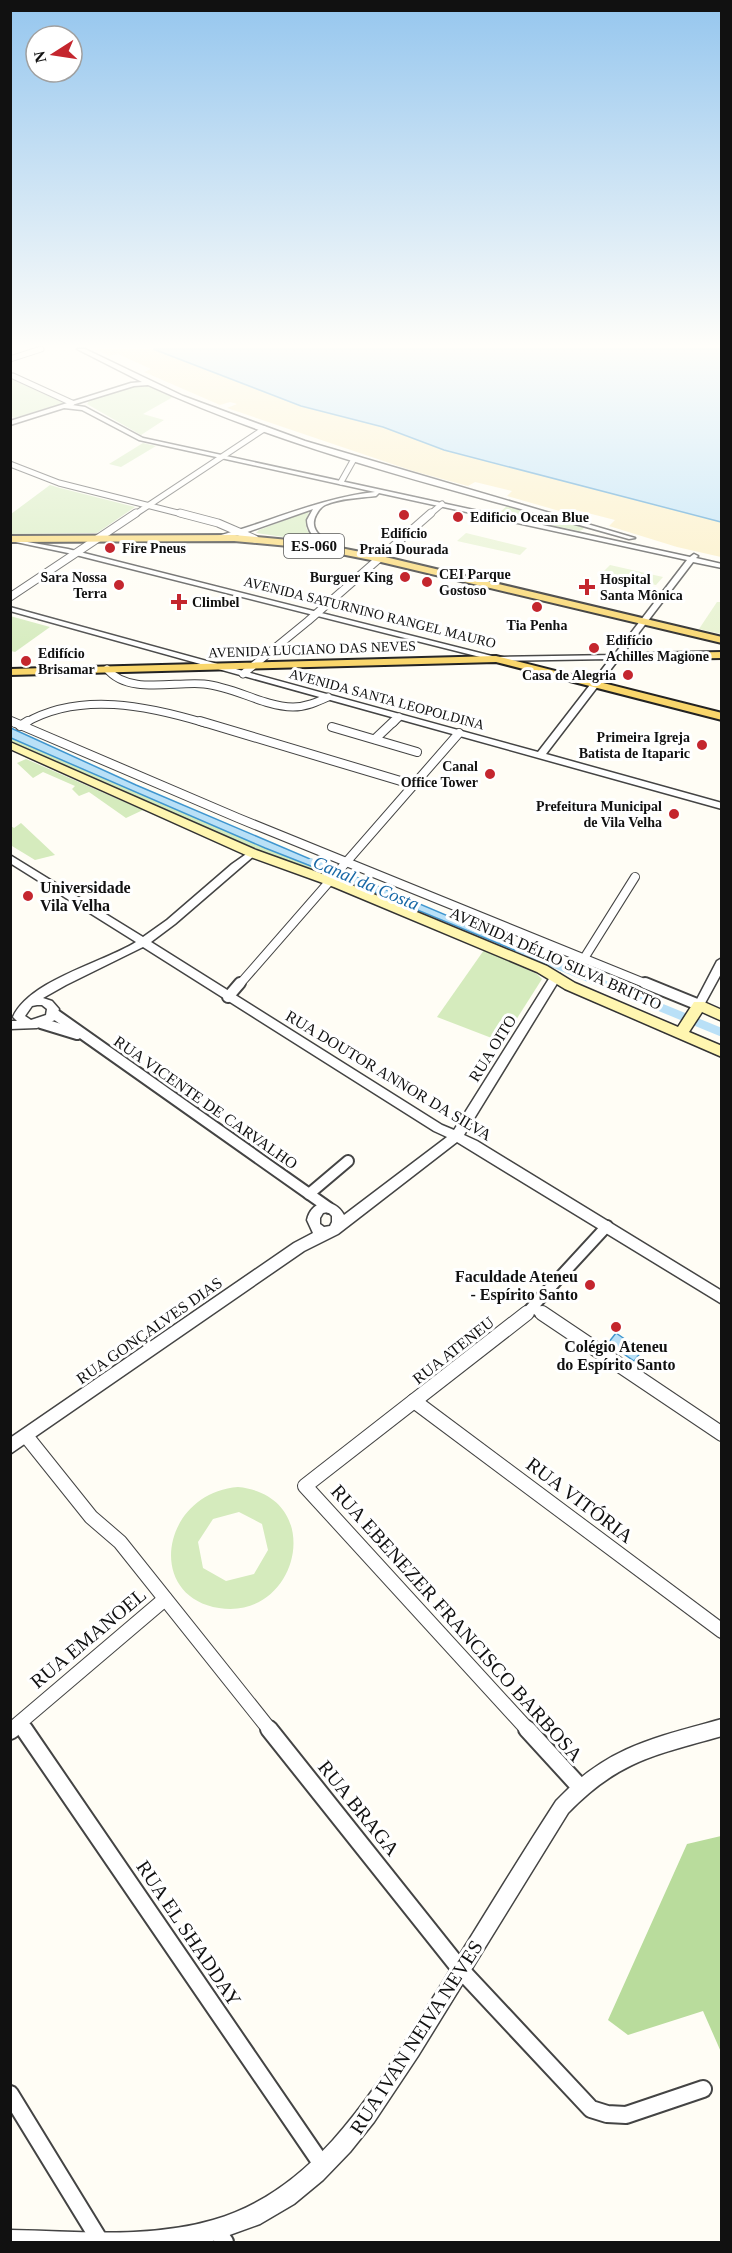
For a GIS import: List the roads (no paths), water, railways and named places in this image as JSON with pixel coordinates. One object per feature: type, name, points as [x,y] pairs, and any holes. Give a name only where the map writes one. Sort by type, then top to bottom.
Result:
[{"type":"main road","name":"ES-060","points":[[10,539],[220,537],[255,539],[338,550],[722,640]]},
{"type":"main road","name":"AVENIDA LUCIANO DAS NEVES","points":[[615,657],[722,655]]},
{"type":"main road","name":"AVENIDA LUCIANO DAS NEVES","points":[[10,672],[496,659]]},
{"type":"main road","name":"AVENIDA SATURNINO RANGEL MAURO","points":[[496,659],[722,717]]},
{"type":"main road","name":"AVENIDA DÉLIO SILVA BRITTO","points":[[12,746],[252,853],[333,880],[473,940],[556,977],[570,986],[690,1020],[722,1016]]},
{"type":"main road","name":"AVENIDA DÉLIO SILVA BRITTO","points":[[690,1020],[722,1052]]},
{"type":"street","points":[[210,454],[336,488],[449,499],[582,524],[693,558]]},
{"type":"street","points":[[10,597],[226,454]]},
{"type":"street","points":[[339,454],[449,499],[571,532],[722,564]]},
{"type":"street","points":[[338,550],[320,540],[311,528],[313,514],[336,488],[354,459]]},
{"type":"street","points":[[10,464],[53,482],[218,523],[255,539]]},
{"type":"street","points":[[336,488],[335,497],[343,498]]},
{"type":"street","points":[[220,537],[343,498],[373,494],[398,495]]},
{"type":"street","points":[[243,674],[317,614],[449,499]]},
{"type":"street","points":[[218,523],[224,530],[220,537]]},
{"type":"street","points":[[571,532],[585,531],[587,528],[582,524]]},
{"type":"street","name":"AVENIDA SATURNINO RANGEL MAURO","points":[[10,539],[76,553],[496,659]]},
{"type":"street","points":[[540,756],[693,558]]},
{"type":"street","name":"AVENIDA SANTA LEOPOLDINA","points":[[10,609],[722,807]]},
{"type":"street","name":"AVENIDA LUCIANO DAS NEVES","points":[[496,659],[615,657]]},
{"type":"street","points":[[107,669],[112,677],[126,682],[208,684],[289,708],[311,706],[328,697]]},
{"type":"street","points":[[20,726],[40,714],[68,708],[123,705],[158,709],[414,785]]},
{"type":"street","points":[[375,739],[399,717]]},
{"type":"street","name":"AVENIDA DÉLIO SILVA BRITTO","points":[[10,721],[345,866],[583,960],[690,1020]]},
{"type":"street","points":[[332,727],[417,752]]},
{"type":"street","points":[[228,997],[333,880],[459,733]]},
{"type":"street","points":[[28,1024],[19,1017],[26,1005],[50,988],[144,943],[252,853]]},
{"type":"street","name":"RUA DOUTOR ANNOR DA SILVA","points":[[10,858],[438,1128],[457,1136],[722,1298]]},
{"type":"street","points":[[583,960],[635,877]]},
{"type":"street","points":[[690,1020],[722,961]]},
{"type":"street","name":"RUA OITO","points":[[457,1136],[556,977]]},
{"type":"street","points":[[10,1025],[41,1023],[52,1009],[55,994],[72,978]]},
{"type":"street","points":[[10,1013],[37,1001],[52,1009]]},
{"type":"street","name":"RUA VICENTE DE CARVALHO","points":[[52,1009],[83,1036],[332,1210]]},
{"type":"street","name":"RUA VICENTE DE CARVALHO","points":[[41,1023],[83,1036]]},
{"type":"street","name":"RUA GONÇALVES DIAS","points":[[17,1444],[299,1246],[361,1210],[457,1136]]},
{"type":"street","points":[[332,1210],[340,1218],[333,1228],[318,1230],[312,1218],[310,1195],[348,1161]]},
{"type":"street","points":[[312,1218],[318,1210],[361,1210]]},
{"type":"street","name":"RUA GONÇALVES DIAS","points":[[299,1246],[306,1239],[312,1218]]},
{"type":"street","name":"RUA ATENEU","points":[[305,1486],[534,1308],[607,1226]]},
{"type":"street","points":[[534,1308],[722,1434]]},
{"type":"street","name":"RUA VITÓRIA","points":[[414,1401],[722,1631]]},
{"type":"street","name":"RUA BRAGA","points":[[17,1444],[91,1517],[120,1542],[461,1970],[591,2109],[606,2114],[626,2115],[703,2089]]},
{"type":"street","name":"RUA EBENEZER FRANCISCO BARBOSA","points":[[305,1486],[580,1786]]},
{"type":"street","name":"RUA EMANOEL","points":[[15,1727],[165,1599]]},
{"type":"street","name":"RUA EL SHADDAY","points":[[15,1727],[323,2166]]},
{"type":"street","name":"RUA IVAN NEIVA NEVES","points":[[10,2241],[148,2241],[221,2236],[271,2206],[323,2166],[348,2142],[369,2114],[561,1807],[580,1786],[592,1775],[621,1758],[722,1727]]},
{"type":"street","points":[[10,2094],[100,2241]]},
{"type":"water","points":[[460,454],[721,454],[721,522]]},
{"type":"water","points":[[11,728],[136,785],[329,867],[326,872],[265,848],[11,738]]},
{"type":"water","points":[[344,873],[540,955],[536,959],[340,878]]},
{"type":"water","points":[[616,1333],[642,1351],[634,1361],[608,1343]]},
{"type":"waterway","name":"Canal da Costa","points":[[311,861],[359,882]]},
{"type":"waterway","name":"Canal da Costa","points":[[521,950],[722,1033]]},
{"type":"place","name":"Edifício Praia Dourada","points":[[404,515]]},
{"type":"place","name":"Edificio Ocean Blue","points":[[458,517]]},
{"type":"place","name":"Fire Pneus","points":[[110,548]]},
{"type":"place","name":"Burguer King","points":[[405,577]]},
{"type":"place","name":"CEI Parque Gostoso","points":[[427,582]]},
{"type":"place","name":"Sara Nossa Terra","points":[[119,585]]},
{"type":"place","name":"Hospital Santa Mônica","points":[[587,587]]},
{"type":"place","name":"Climbel","points":[[179,602]]},
{"type":"place","name":"Tia Penha","points":[[537,607]]},
{"type":"place","name":"Edifício Achilles Magione","points":[[594,648]]},
{"type":"place","name":"Edifício Brisamar","points":[[26,661]]},
{"type":"place","name":"Casa de Alegria","points":[[628,675]]},
{"type":"place","name":"Primeira Igreja Batista de Itaparic","points":[[702,745]]},
{"type":"place","name":"Canal Office Tower","points":[[490,774]]},
{"type":"place","name":"Prefeitura Municipal de Vila Velha","points":[[674,814]]},
{"type":"place","name":"Universidade Vila Velha","points":[[28,896]]},
{"type":"place","name":"Faculdade Ateneu - Espírito Santo","points":[[590,1285]]},
{"type":"place","name":"Colégio Ateneu do Espírito Santo","points":[[616,1327]]}]
